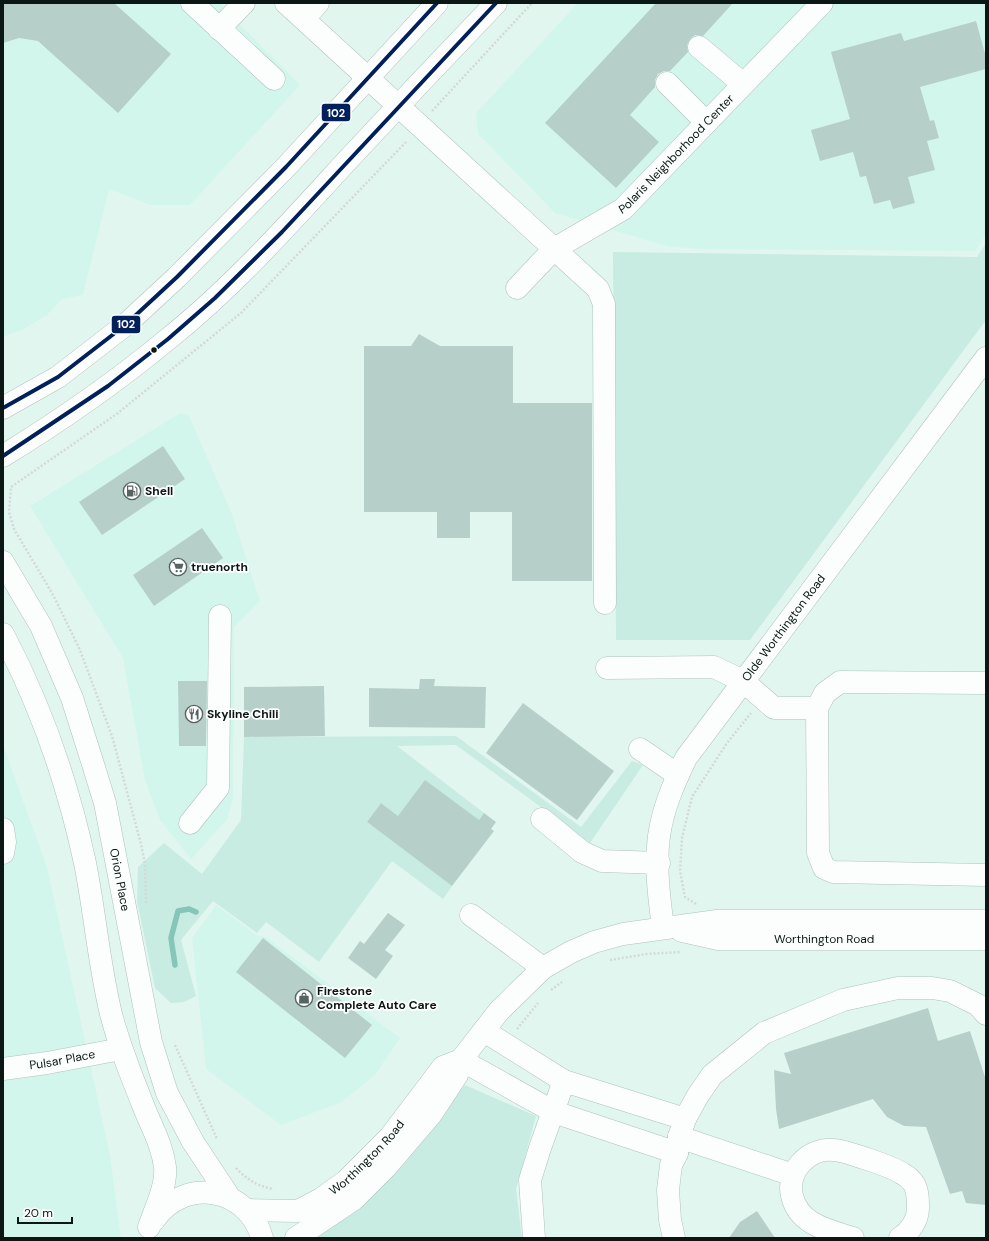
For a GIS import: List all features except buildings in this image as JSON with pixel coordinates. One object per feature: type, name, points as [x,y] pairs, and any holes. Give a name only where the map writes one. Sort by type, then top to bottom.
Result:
[{"type":"main road","points":[[192,3],[274,79]]},
{"type":"main road","points":[[220,29],[244,3]]},
{"type":"main road","points":[[286,3],[311,11],[368,77],[598,289],[604,304],[605,603]]},
{"type":"main road","points":[[3,408],[58,377],[124,326],[232,223],[437,3]]},
{"type":"main road","points":[[3,456],[100,391],[169,339],[224,290],[284,230],[398,105],[496,3]]},
{"type":"main road","name":"Polaris Neighborhood Center","points":[[517,288],[554,249],[623,209],[822,3]]},
{"type":"main road","points":[[700,47],[743,84]]},
{"type":"main road","points":[[667,83],[706,122]]},
{"type":"main road","name":"Olde Worthington Road","points":[[663,927],[659,836],[668,801],[686,758],[986,358]]},
{"type":"main road","name":"Orion Place","points":[[3,562],[41,626],[72,698],[88,747],[105,803],[151,1042],[167,1092],[193,1142],[239,1204],[259,1226],[262,1238]]},
{"type":"main road","points":[[190,823],[218,788],[220,616]]},
{"type":"main road","points":[[3,634],[29,690],[56,757],[85,863],[111,1013],[121,1049],[161,1148],[165,1168],[163,1184],[148,1232]]},
{"type":"main road","points":[[607,668],[714,667],[744,681],[774,708],[817,708]]},
{"type":"main road","points":[[986,683],[840,682],[826,693],[817,708],[818,853],[824,868],[833,872],[986,875]]},
{"type":"main road","points":[[640,749],[678,775]]},
{"type":"main road","points":[[542,819],[582,852],[602,862],[659,863]]},
{"type":"main road","points":[[3,829],[5,842],[3,853]]},
{"type":"main road","points":[[471,915],[542,968]]},
{"type":"main road","name":"Worthington Road","points":[[296,1238],[354,1199],[408,1143],[457,1075],[461,1060],[499,1011],[542,968],[594,942],[623,934],[663,927],[717,921],[986,921]]},
{"type":"main road","name":"Worthington Road","points":[[663,927],[718,939],[986,939]]},
{"type":"main road","points":[[674,1238],[670,1220],[668,1190],[670,1165],[680,1136],[697,1097],[712,1075],[764,1033],[843,1000],[898,988],[932,988],[950,992],[966,998],[978,1005],[986,1014]]},
{"type":"main road","points":[[484,1031],[564,1081],[680,1136],[793,1175]]},
{"type":"main road","points":[[121,1049],[134,1058],[151,1093],[171,1120],[193,1142]]},
{"type":"main road","name":"Pulsar Place","points":[[3,1069],[47,1063],[121,1049]]},
{"type":"main road","points":[[461,1060],[554,1112],[680,1136]]},
{"type":"main road","name":"Worthington Road","points":[[148,1232],[159,1212],[173,1200],[190,1194],[210,1192],[239,1204],[298,1211],[321,1199],[346,1181],[390,1137],[443,1067],[461,1060]]},
{"type":"main road","points":[[534,1238],[530,1180],[564,1081]]},
{"type":"main road","points":[[853,1238],[816,1226],[803,1218],[794,1205],[791,1190],[793,1175],[800,1164],[810,1155],[822,1150],[835,1150],[904,1174],[914,1184],[918,1198],[918,1213],[912,1226],[900,1238]]},
{"type":"path","points":[[146,904],[145,864],[141,844],[112,736],[70,631],[52,593],[14,530],[9,512],[11,487],[118,413],[241,313],[420,125],[532,3]]},
{"type":"path","points":[[699,906],[685,897],[680,870],[682,838],[692,797],[727,743],[762,697]]},
{"type":"path","points":[[608,960],[647,954],[682,952]]},
{"type":"path","points":[[549,992],[564,980]]},
{"type":"path","points":[[513,1033],[541,999]]},
{"type":"path","points":[[174,1043],[218,1142]]},
{"type":"path","points":[[233,1164],[244,1177],[257,1184],[278,1189]]},
{"type":"shaded area","points":[[3,3],[219,3],[300,85],[190,205],[151,205],[109,189],[83,295],[62,299],[47,315],[24,329],[3,337]]},
{"type":"shaded area","points":[[578,3],[986,3],[986,235],[975,251],[699,249],[667,246],[555,213],[478,134],[476,113]]},
{"type":"shaded area","points":[[986,243],[986,320],[750,640],[616,640],[613,252],[977,257]]},
{"type":"shaded area","points":[[180,413],[189,416],[232,514],[260,601],[234,627],[233,798],[227,820],[191,859],[160,820],[145,781],[123,658],[30,506]]},
{"type":"shaded area","points":[[456,736],[581,827],[632,761],[643,765],[590,843],[456,745],[397,746],[484,813],[479,820],[398,816],[381,803],[367,822],[452,886],[443,899],[392,861],[319,962],[266,922],[257,933],[213,901],[181,940],[196,996],[184,1002],[171,1003],[155,988],[137,901],[138,867],[164,843],[202,874],[241,820],[244,737]]},
{"type":"shaded area","points":[[3,745],[47,867],[110,1155],[121,1238],[3,1238]]},
{"type":"shaded area","points":[[216,905],[258,936],[266,937],[400,1038],[375,1075],[342,1102],[281,1125],[206,1069],[192,938]]},
{"type":"shaded area","points":[[465,1085],[536,1116],[516,1189],[522,1238],[316,1238],[442,1111]]},
{"type":"waterway","points":[[175,965],[171,938],[178,911],[189,909],[196,912]]},
{"type":"transit line","name":"102","points":[[3,408],[58,377],[124,326],[177,277],[286,167],[437,3]]},
{"type":"transit line","name":"102","points":[[3,456],[108,386],[168,339],[215,298],[282,232],[496,3]]},
{"type":"place","name":"Shell","points":[[132,491]]},
{"type":"place","name":"truenorth","points":[[178,567]]},
{"type":"place","name":"Skyline Chili","points":[[194,714]]},
{"type":"place","name":"Firestone Complete Auto Care","points":[[304,998]]}]
